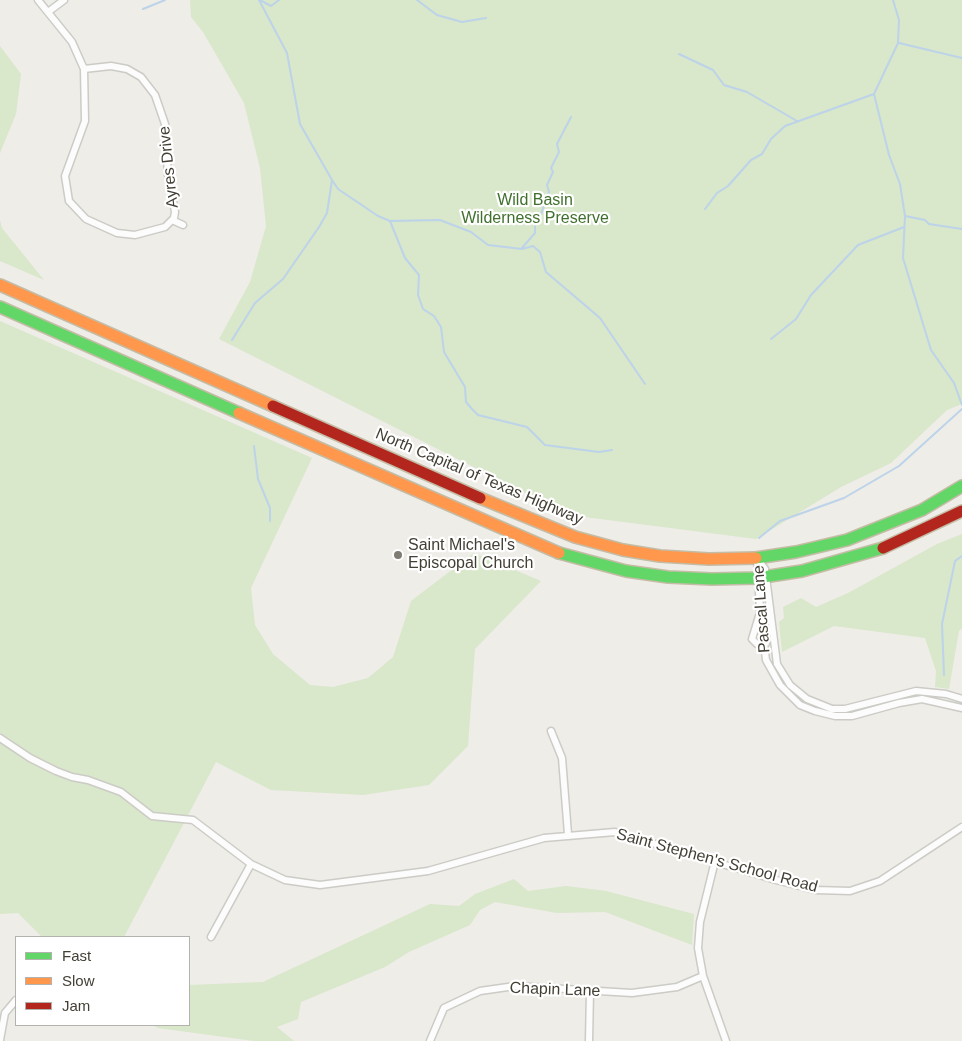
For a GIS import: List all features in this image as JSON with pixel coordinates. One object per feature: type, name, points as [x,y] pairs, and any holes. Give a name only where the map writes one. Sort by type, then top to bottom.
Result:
[{"type":"highway","name":"North Capital of Texas Highway","points":[[0,285],[527,518],[588,541],[623,550],[669,557],[709,559],[757,558],[808,550],[868,533],[922,510],[962,486]]},
{"type":"highway","points":[[0,307],[514,534],[586,561],[668,577],[712,579],[761,577],[821,567],[870,554],[919,533],[962,511]]},
{"type":"highway","points":[[325,451],[333,432]]},
{"type":"street","points":[[38,0],[74,45],[84,69],[85,121],[65,176],[66,191],[71,203],[88,220],[122,234],[135,235],[150,232],[165,226],[172,220]]},
{"type":"street","points":[[48,12],[64,0]]},
{"type":"street","name":"Ayres Drive","points":[[84,69],[104,66],[127,69],[141,77],[155,95],[166,124],[168,175],[175,212],[172,220],[183,225]]},
{"type":"street","name":"Pascal Lane","points":[[757,558],[775,658],[782,675],[796,691],[811,702],[845,709],[916,691],[946,694],[962,699]]},
{"type":"street","name":"Pascal Lane","points":[[761,577],[760,610],[766,660],[776,679],[800,705],[821,713],[852,716],[922,699],[962,708]]},
{"type":"street","points":[[760,610],[752,637],[755,643],[773,643]]},
{"type":"street","points":[[766,660],[775,658]]},
{"type":"street","points":[[877,701],[879,709]]},
{"type":"street","points":[[821,713],[823,706]]},
{"type":"street","points":[[551,731],[562,758],[568,834]]},
{"type":"street","name":"Saint Stephen's School Road","points":[[0,738],[30,758],[56,771],[121,792],[152,816],[193,820],[251,864],[285,880],[320,885],[428,871],[456,865],[533,840],[568,834],[615,832],[774,880],[816,890],[850,891],[880,882],[962,827]]},
{"type":"street","points":[[715,861],[700,922],[698,948],[703,976],[726,1041]]},
{"type":"street","points":[[211,936],[251,864]]},
{"type":"street","name":"Chapin Lane","points":[[430,1041],[444,1008],[480,991],[515,986],[632,993],[676,987],[703,976]]},
{"type":"street","points":[[589,1041],[590,991]]},
{"type":"street","points":[[0,1040],[5,1013],[15,1001]]},
{"type":"green space","name":"Wild Basin Wilderness Preserve","points":[[190,0],[962,0],[962,404],[947,410],[891,463],[841,487],[756,539],[569,515],[219,339],[250,282],[266,226],[260,168],[244,103],[203,32],[191,17]]},
{"type":"green space","points":[[0,46],[21,74],[16,114],[0,153]]},
{"type":"green space","points":[[0,220],[2,228],[44,280],[0,261]]},
{"type":"green space","points":[[0,321],[312,458],[251,588],[255,625],[273,654],[310,685],[333,687],[368,678],[393,657],[411,601],[474,553],[541,581],[475,649],[468,746],[429,785],[363,795],[271,790],[216,762],[125,936],[41,936],[18,913],[0,914]]},
{"type":"green space","points":[[962,534],[962,628],[959,631],[949,689],[935,687],[936,671],[925,638],[834,626],[782,652],[779,622],[784,618],[783,607],[801,598],[816,607],[848,593],[937,544]]},
{"type":"green space","points":[[514,879],[528,891],[566,886],[606,891],[694,914],[692,945],[605,912],[557,913],[495,902],[480,910],[470,925],[409,952],[385,967],[301,1002],[298,1019],[277,1027],[294,1041],[254,1041],[154,1026],[190,1026],[190,985],[263,982],[430,904],[459,906],[475,894]]},
{"type":"waterway","points":[[143,9],[165,0]]},
{"type":"waterway","points":[[232,340],[255,303],[283,279],[319,227],[327,213],[332,180],[300,124],[287,53],[259,0]]},
{"type":"waterway","points":[[260,0],[271,6],[279,0]]},
{"type":"waterway","points":[[417,0],[437,15],[462,22],[486,18]]},
{"type":"waterway","points":[[705,209],[717,193],[728,186],[751,160],[762,154],[771,139],[785,126],[874,94],[898,43],[899,20],[893,0]]},
{"type":"waterway","points":[[899,43],[962,58]]},
{"type":"waterway","points":[[679,54],[713,70],[724,85],[747,92],[797,121]]},
{"type":"waterway","points":[[874,94],[889,155],[900,184],[905,216],[903,258],[931,350],[954,383],[962,405]]},
{"type":"waterway","points":[[522,248],[535,233],[535,223],[540,217],[549,192],[547,185],[553,172],[551,168],[559,152],[557,144],[571,117]]},
{"type":"waterway","points":[[332,180],[338,189],[378,216],[390,221],[440,220],[471,232],[488,245],[522,249],[533,246],[540,252],[546,272],[600,318],[645,384]]},
{"type":"waterway","points":[[905,216],[925,220],[929,224],[962,229]]},
{"type":"waterway","points":[[390,221],[405,258],[419,275],[418,295],[423,309],[434,316],[441,327],[444,352],[465,387],[466,402],[472,409],[478,415],[527,427],[545,445],[599,452],[612,450]]},
{"type":"waterway","points":[[771,339],[796,319],[811,295],[858,245],[904,227]]},
{"type":"waterway","points":[[759,538],[780,521],[844,498],[899,466],[962,409]]},
{"type":"waterway","points":[[254,446],[258,479],[270,508],[270,521]]},
{"type":"waterway","points":[[944,675],[942,624],[955,561],[962,556]]},
{"type":"traffic: fast","points":[[0,307],[239,413]]},
{"type":"traffic: fast","points":[[756,558],[796,552],[847,540],[922,510],[962,486]]},
{"type":"traffic: fast","points":[[559,553],[626,571],[668,577],[712,579],[757,578],[802,571],[883,548]]},
{"type":"traffic: slow","points":[[0,285],[273,406]]},
{"type":"traffic: slow","points":[[239,413],[559,553]]},
{"type":"traffic: slow","points":[[480,498],[575,537],[623,550],[660,556],[709,559],[756,558]]},
{"type":"traffic: jam","points":[[273,406],[480,498]]},
{"type":"traffic: jam","points":[[883,548],[962,511]]},
{"type":"place","name":"Saint Michael's Episcopal Church","points":[[398,555]]}]
